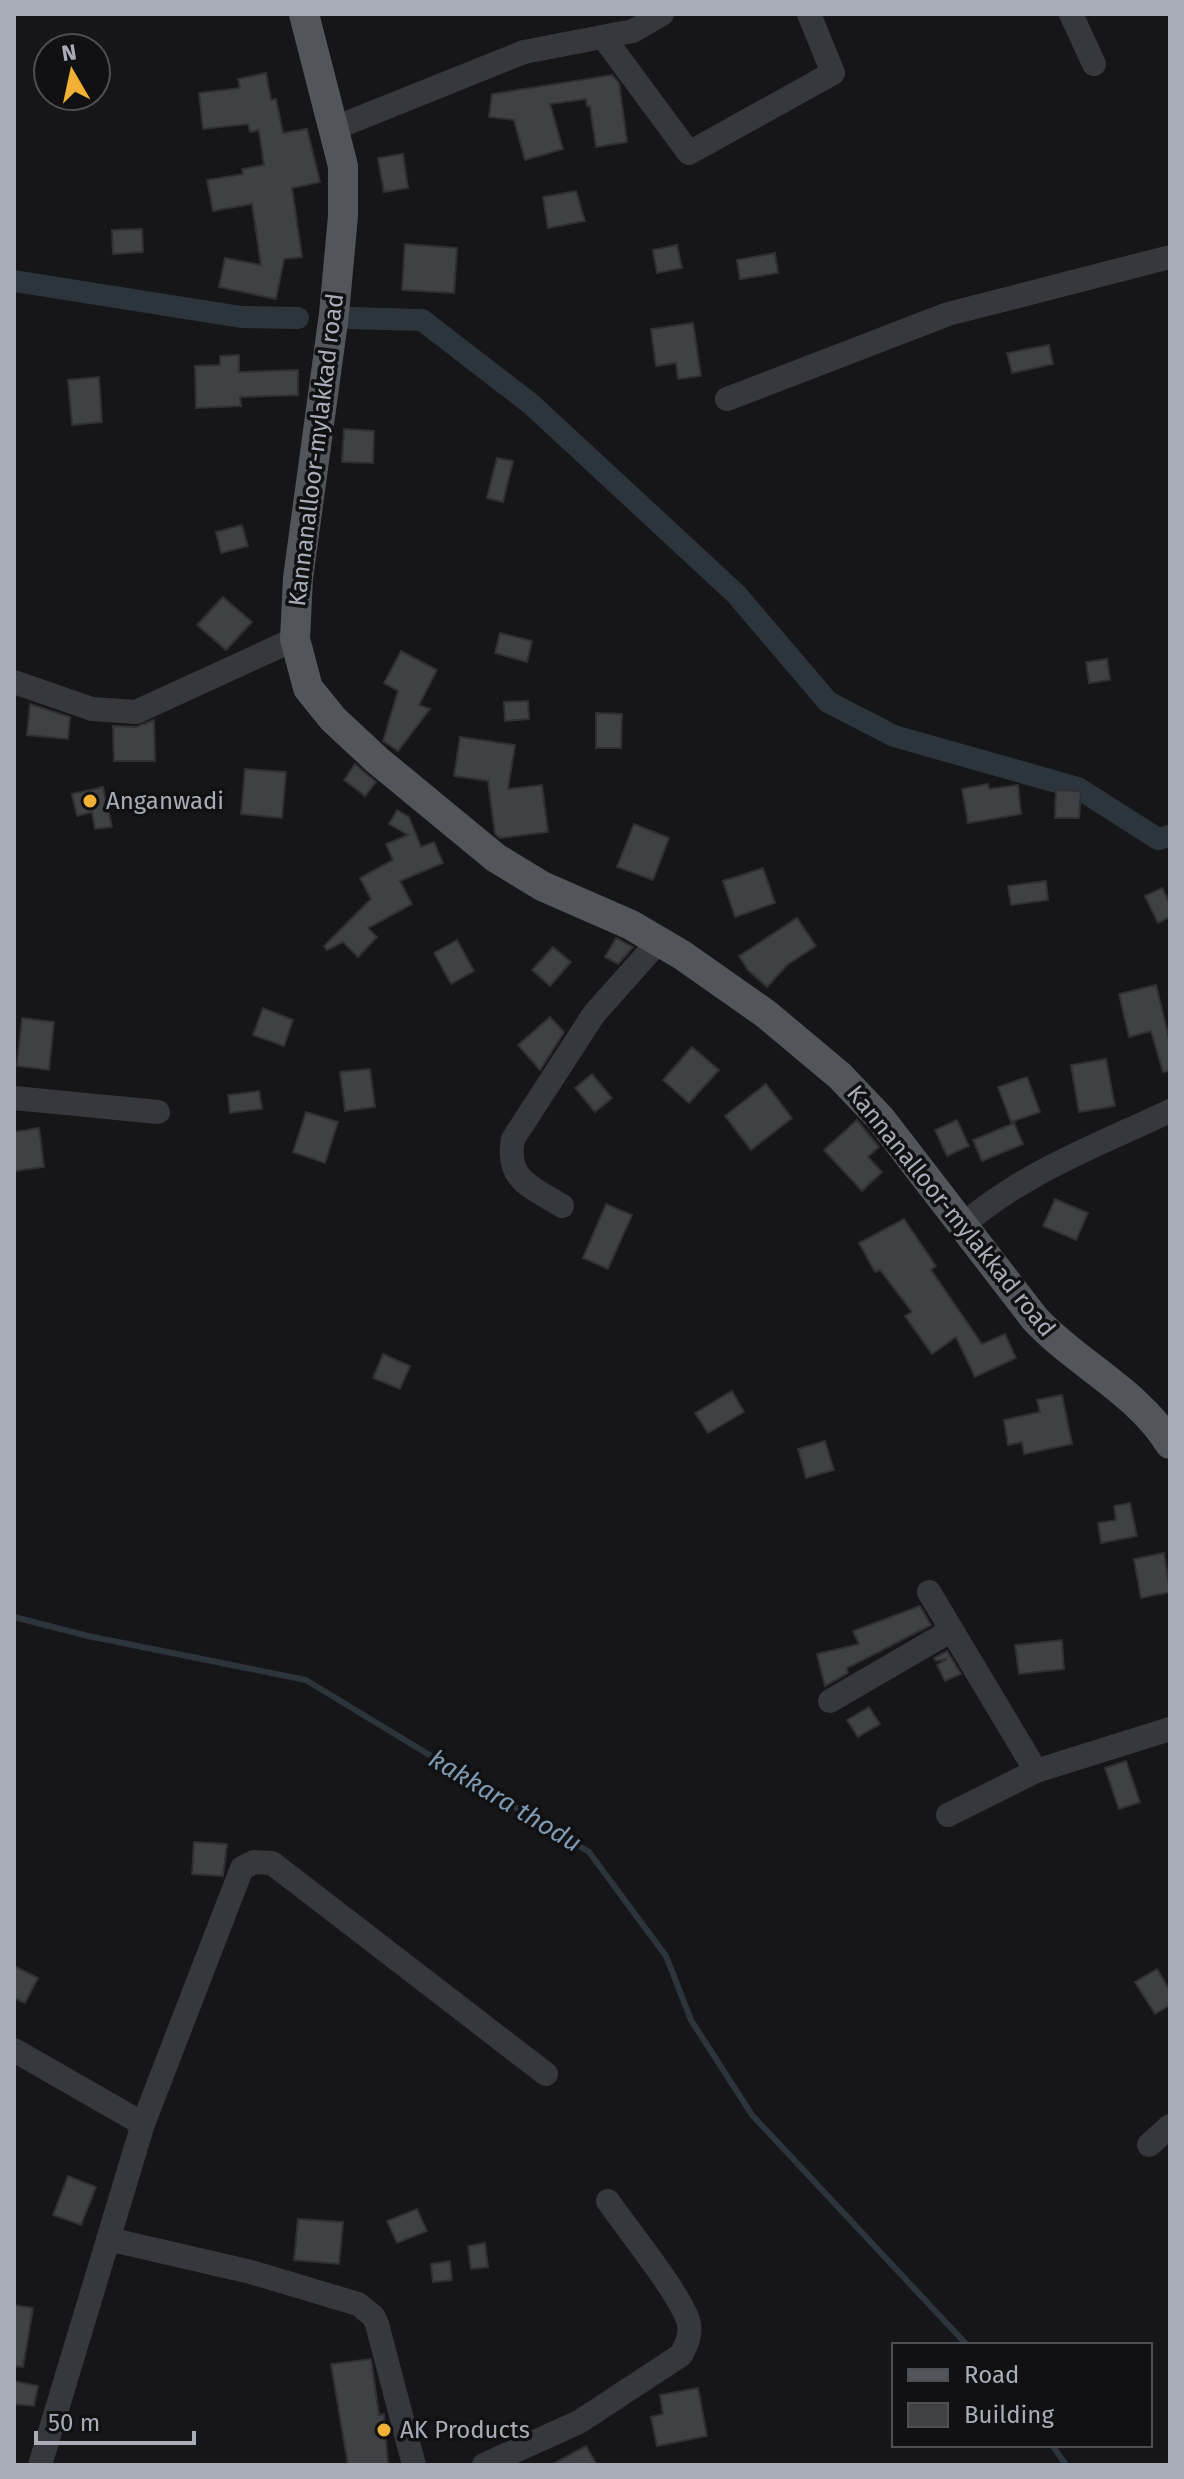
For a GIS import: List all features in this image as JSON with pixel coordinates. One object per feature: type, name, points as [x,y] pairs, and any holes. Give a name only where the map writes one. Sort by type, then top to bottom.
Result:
[{"type":"main road","name":"Kannanalloor-mylakkad road","points":[[304,14],[343,166],[343,216],[323,410],[298,578],[295,639],[308,688],[333,719],[449,822],[496,858],[542,886],[659,941],[766,1014],[854,1088],[1051,1336],[1127,1394],[1160,1427],[1170,1444]]},
{"type":"street","points":[[335,128],[524,52],[633,31],[662,14]]},
{"type":"street","points":[[604,38],[689,153],[833,73],[809,14]]},
{"type":"street","points":[[1071,14],[1094,64]]},
{"type":"street","points":[[727,399],[948,314],[1170,257]]},
{"type":"street","points":[[14,682],[92,709],[136,712],[295,639]]},
{"type":"street","points":[[562,1206],[520,1179],[513,1170],[510,1154],[513,1139],[594,1014],[659,941]]},
{"type":"street","points":[[14,1098],[158,1112]]},
{"type":"street","points":[[962,1226],[994,1197],[1020,1182],[1170,1111]]},
{"type":"street","points":[[929,1592],[1036,1771]]},
{"type":"street","points":[[830,1701],[952,1630]]},
{"type":"street","points":[[948,1815],[1036,1771],[1170,1729]]},
{"type":"street","points":[[40,2465],[143,2124],[242,1868],[254,1862],[272,1863],[546,2074]]},
{"type":"street","points":[[14,2050],[143,2124]]},
{"type":"street","points":[[1149,2145],[1170,2126]]},
{"type":"street","points":[[484,2465],[579,2422],[681,2355],[690,2338],[688,2321],[608,2201]]},
{"type":"street","points":[[108,2239],[251,2272],[358,2304],[373,2316],[377,2324],[414,2465]]},
{"type":"building","points":[[266,73],[271,100],[276,99],[283,133],[307,129],[320,182],[292,188],[302,257],[284,259],[276,299],[219,287],[225,258],[261,265],[252,204],[213,211],[207,180],[243,174],[242,169],[264,165],[259,130],[250,132],[248,124],[203,129],[199,93],[240,88],[238,79]]},
{"type":"building","points":[[612,75],[619,83],[627,142],[596,147],[590,106],[587,106],[586,99],[550,104],[563,149],[525,160],[514,120],[489,117],[492,94]]},
{"type":"building","points":[[403,154],[408,188],[384,192],[378,158]]},
{"type":"building","points":[[576,191],[585,221],[548,228],[543,197]]},
{"type":"building","points":[[142,229],[143,252],[113,254],[112,230]]},
{"type":"building","points":[[405,244],[457,248],[454,293],[402,290]]},
{"type":"building","points":[[677,245],[682,268],[657,273],[653,250]]},
{"type":"building","points":[[775,253],[778,273],[740,279],[737,260]]},
{"type":"building","points":[[693,323],[701,376],[678,379],[676,363],[656,366],[651,329]]},
{"type":"building","points":[[1049,345],[1053,364],[1012,373],[1007,353]]},
{"type":"building","points":[[239,355],[239,372],[298,370],[298,395],[240,397],[241,406],[196,408],[195,366],[220,365],[220,356]]},
{"type":"building","points":[[99,377],[102,422],[72,425],[68,380]]},
{"type":"building","points":[[344,429],[374,431],[373,463],[342,462]]},
{"type":"building","points":[[497,458],[513,461],[503,502],[487,498]]},
{"type":"building","points":[[242,525],[248,546],[221,553],[216,532]]},
{"type":"building","points":[[223,597],[252,622],[226,650],[197,625]]},
{"type":"building","points":[[500,633],[532,641],[527,662],[495,653]]},
{"type":"building","points":[[401,651],[437,670],[419,705],[430,709],[398,751],[383,741],[398,691],[384,683]]},
{"type":"building","points":[[1107,659],[1110,680],[1089,683],[1086,662]]},
{"type":"building","points":[[528,701],[529,719],[505,721],[504,702]]},
{"type":"building","points":[[30,704],[70,717],[68,739],[27,735]]},
{"type":"building","points":[[596,713],[622,714],[621,748],[596,748]]},
{"type":"building","points":[[154,720],[155,761],[114,761],[113,726],[136,727]]},
{"type":"building","points":[[460,737],[515,745],[508,789],[542,785],[548,832],[500,838],[495,834],[488,781],[454,776]]},
{"type":"building","points":[[355,764],[376,782],[365,796],[344,780]]},
{"type":"building","points":[[245,769],[286,772],[282,818],[241,814]]},
{"type":"building","points":[[988,784],[989,789],[1018,785],[1021,814],[968,823],[962,789]]},
{"type":"building","name":"Anganwadi","points":[[103,787],[112,827],[95,829],[92,812],[77,816],[72,794]]},
{"type":"building","points":[[1056,790],[1081,791],[1079,818],[1055,818]]},
{"type":"building","points":[[397,810],[409,817],[421,847],[434,842],[443,863],[400,881],[412,904],[368,928],[377,937],[358,957],[343,942],[327,950],[324,946],[371,899],[360,878],[393,860],[386,844],[408,835],[389,824]]},
{"type":"building","points":[[634,824],[669,838],[653,880],[617,867]]},
{"type":"building","points":[[763,868],[775,903],[735,917],[723,881]]},
{"type":"building","points":[[1046,881],[1048,900],[1011,905],[1008,886]]},
{"type":"building","points":[[1162,888],[1170,904],[1170,917],[1158,923],[1145,896]]},
{"type":"building","points":[[797,918],[816,946],[787,965],[767,987],[748,970],[739,956]]},
{"type":"building","points":[[616,938],[633,947],[618,964],[605,957]]},
{"type":"building","points":[[457,940],[474,971],[451,984],[434,953]]},
{"type":"building","points":[[553,947],[571,962],[550,986],[532,970]]},
{"type":"building","points":[[1156,985],[1170,1042],[1170,1071],[1163,1072],[1151,1031],[1129,1037],[1119,994]]},
{"type":"building","points":[[263,1008],[293,1020],[284,1046],[253,1035]]},
{"type":"building","points":[[550,1017],[564,1032],[540,1070],[518,1045]]},
{"type":"building","points":[[22,1018],[54,1022],[49,1070],[17,1066]]},
{"type":"building","points":[[692,1047],[719,1070],[689,1103],[663,1080]]},
{"type":"building","points":[[1106,1059],[1115,1106],[1079,1112],[1071,1065]]},
{"type":"building","points":[[370,1069],[375,1107],[345,1111],[340,1072]]},
{"type":"building","points":[[592,1074],[612,1098],[595,1112],[575,1088]]},
{"type":"building","points":[[1027,1077],[1040,1112],[1011,1122],[998,1087]]},
{"type":"building","points":[[766,1084],[792,1118],[751,1150],[725,1116]]},
{"type":"building","points":[[259,1091],[262,1109],[230,1113],[228,1095]]},
{"type":"building","points":[[306,1112],[338,1122],[325,1163],[293,1152]]},
{"type":"building","points":[[857,1120],[879,1147],[868,1157],[882,1172],[862,1191],[824,1150]]},
{"type":"building","points":[[957,1120],[969,1146],[947,1156],[935,1130]]},
{"type":"building","points":[[1014,1123],[1023,1144],[982,1161],[973,1140]]},
{"type":"building","points":[[39,1128],[44,1167],[14,1171],[14,1132]]},
{"type":"building","points":[[1055,1199],[1088,1213],[1076,1240],[1043,1226]]},
{"type":"building","points":[[606,1204],[632,1215],[608,1269],[583,1258]]},
{"type":"building","points":[[904,1219],[936,1266],[931,1270],[982,1344],[1005,1334],[1016,1358],[975,1377],[956,1337],[932,1354],[905,1316],[912,1312],[880,1270],[875,1272],[859,1243]]},
{"type":"building","points":[[383,1354],[410,1366],[400,1389],[373,1378]]},
{"type":"building","points":[[732,1391],[744,1412],[708,1433],[695,1413]]},
{"type":"building","points":[[1062,1395],[1072,1444],[1024,1454],[1022,1442],[1008,1445],[1004,1420],[1040,1412],[1037,1400]]},
{"type":"building","points":[[825,1441],[834,1470],[806,1478],[798,1449]]},
{"type":"building","points":[[1130,1503],[1137,1536],[1101,1543],[1098,1523],[1116,1520],[1114,1506]]},
{"type":"building","points":[[1164,1553],[1170,1592],[1141,1598],[1134,1559]]},
{"type":"building","points":[[920,1606],[931,1625],[847,1668],[848,1673],[825,1686],[817,1654],[859,1644],[853,1631]]},
{"type":"building","points":[[1062,1640],[1064,1669],[1019,1674],[1015,1645]]},
{"type":"building","points":[[947,1651],[961,1674],[945,1681],[937,1665],[947,1659],[936,1661],[934,1658]]},
{"type":"building","points":[[869,1707],[880,1724],[858,1737],[847,1720]]},
{"type":"building","points":[[1126,1761],[1140,1802],[1119,1809],[1105,1768]]},
{"type":"building","points":[[194,1842],[227,1844],[223,1876],[192,1874]]},
{"type":"building","points":[[14,1966],[38,1978],[25,2003],[14,1998]]},
{"type":"building","points":[[1157,1969],[1170,1991],[1170,2005],[1155,2014],[1135,1982]]},
{"type":"building","points":[[68,2176],[96,2187],[81,2225],[53,2215]]},
{"type":"building","points":[[417,2209],[427,2231],[397,2243],[387,2221]]},
{"type":"building","points":[[298,2219],[343,2222],[339,2264],[294,2260]]},
{"type":"building","points":[[485,2243],[488,2267],[471,2269],[468,2246]]},
{"type":"building","points":[[450,2261],[452,2280],[433,2282],[431,2264]]},
{"type":"building","points":[[14,2305],[33,2308],[23,2367],[14,2366]]},
{"type":"building","points":[[371,2359],[379,2415],[384,2414],[388,2465],[348,2465],[331,2364]]},
{"type":"building","points":[[14,2381],[38,2386],[34,2406],[14,2404]]},
{"type":"building","points":[[698,2388],[707,2436],[657,2446],[651,2417],[663,2414],[660,2395]]},
{"type":"building","points":[[586,2446],[597,2465],[551,2465]]},
{"type":"waterway","points":[[14,281],[241,317],[298,318]]},
{"type":"waterway","points":[[348,318],[422,320],[531,404],[736,594],[828,702],[894,736],[1078,788],[1158,839],[1170,836]]},
{"type":"waterway","name":"kakkara thodu","points":[[14,1617],[88,1636],[306,1680],[589,1852],[666,1956],[691,2020],[752,2115],[965,2343]]},
{"type":"waterway","name":"kakkara thodu","points":[[1053,2447],[1066,2465]]},
{"type":"place","name":"Anganwadi","points":[[90,801]]},
{"type":"place","name":"AK Products","points":[[384,2430]]}]
